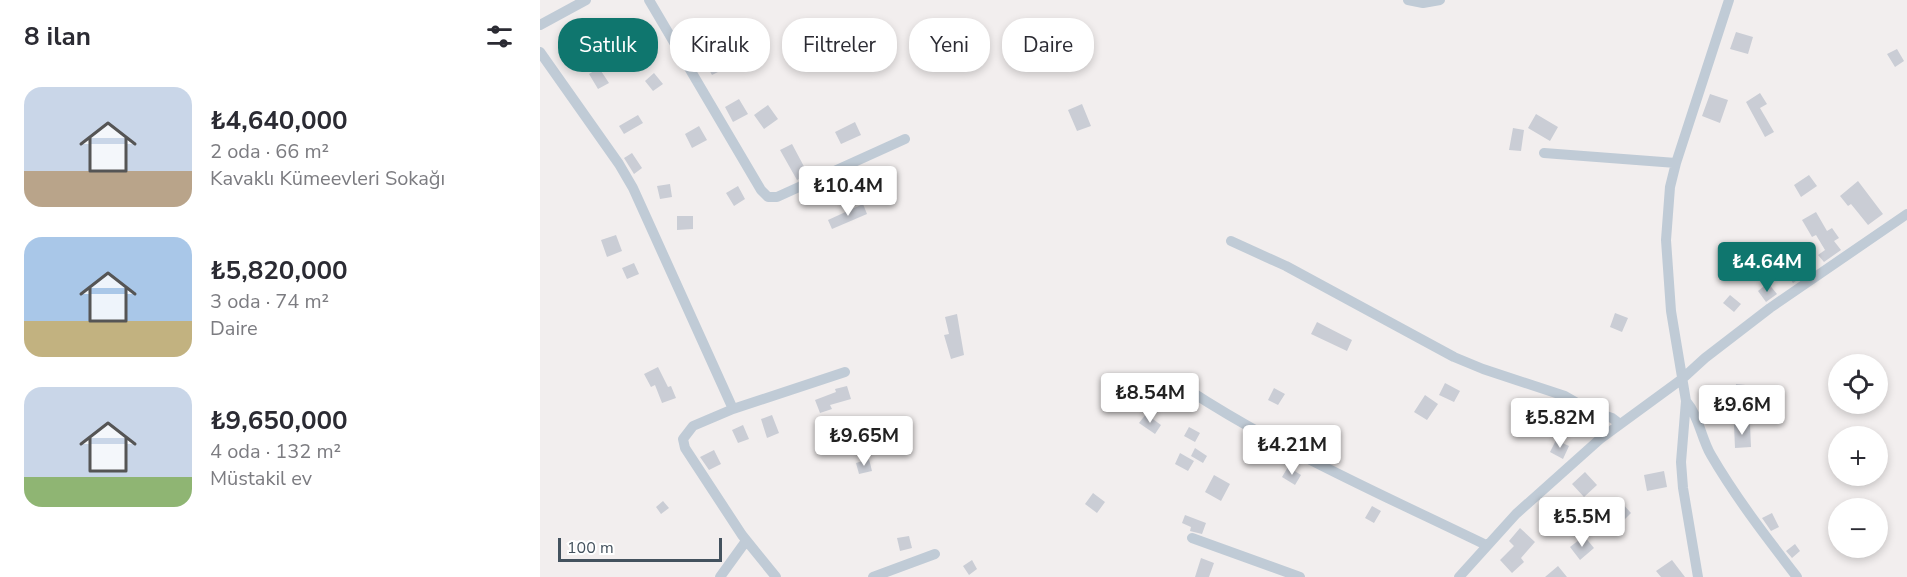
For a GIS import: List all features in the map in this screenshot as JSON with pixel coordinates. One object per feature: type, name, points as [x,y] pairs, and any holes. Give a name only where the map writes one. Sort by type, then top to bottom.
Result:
[{"type":"street","points":[[540,25],[586,0]]},
{"type":"street","points":[[649,0],[761,190],[768,197],[777,197],[905,139]]},
{"type":"street","points":[[1408,0],[1423,3],[1440,0]]},
{"type":"street","points":[[1698,577],[1683,488],[1681,462],[1686,401],[1671,311],[1666,240],[1670,187],[1676,163],[1729,0]]},
{"type":"street","points":[[540,52],[620,164],[734,409]]},
{"type":"street","points":[[1544,153],[1676,163]]},
{"type":"street","points":[[1459,577],[1486,545],[1524,507],[1600,439],[1682,379],[1705,358],[1770,308],[1907,214]]},
{"type":"street","points":[[1231,241],[1286,266],[1454,357],[1565,396],[1620,424]]},
{"type":"street","points":[[776,577],[746,541],[683,443],[685,434],[693,426],[734,409],[845,372]]},
{"type":"street","points":[[1187,389],[1260,434],[1306,458],[1486,545]]},
{"type":"street","points":[[1686,401],[1692,408],[1704,441],[1716,463],[1797,577]]},
{"type":"street","points":[[1191,538],[1300,577]]},
{"type":"street","points":[[720,577],[746,541]]},
{"type":"street","points":[[873,577],[935,554]]},
{"type":"building","points":[[1736,32],[1753,37],[1748,54],[1730,49]]},
{"type":"building","points":[[1897,49],[1904,61],[1895,67],[1887,54]]},
{"type":"building","points":[[602,72],[609,83],[598,89],[589,74]]},
{"type":"building","points":[[654,73],[663,84],[653,91],[645,81]]},
{"type":"building","points":[[1760,93],[1767,104],[1760,108],[1774,132],[1765,137],[1746,102]]},
{"type":"building","points":[[1710,94],[1728,100],[1720,123],[1702,116]]},
{"type":"building","points":[[739,99],[748,114],[733,122],[725,107]]},
{"type":"building","points":[[1082,104],[1091,126],[1077,131],[1068,110]]},
{"type":"building","points":[[768,105],[778,119],[764,129],[754,115]]},
{"type":"building","points":[[1536,114],[1558,127],[1550,141],[1528,128]]},
{"type":"building","points":[[638,115],[643,123],[624,134],[619,126]]},
{"type":"building","points":[[855,122],[861,135],[841,144],[835,132]]},
{"type":"building","points":[[699,126],[707,140],[692,148],[685,134]]},
{"type":"building","points":[[1513,128],[1524,130],[1521,151],[1509,150]]},
{"type":"building","points":[[792,144],[808,174],[797,180],[780,150]]},
{"type":"building","points":[[632,153],[642,168],[634,174],[624,158]]},
{"type":"building","points":[[1809,175],[1817,186],[1801,197],[1794,185]]},
{"type":"building","points":[[1858,181],[1883,214],[1868,225],[1851,204],[1848,206],[1840,196]]},
{"type":"building","points":[[670,184],[672,197],[660,199],[657,186]]},
{"type":"building","points":[[738,186],[745,199],[734,206],[726,193]]},
{"type":"building","points":[[863,204],[867,214],[832,229],[828,220]]},
{"type":"building","points":[[1816,212],[1827,231],[1832,228],[1839,238],[1834,241],[1841,250],[1824,262],[1818,255],[1825,250],[1816,235],[1812,237],[1802,220]]},
{"type":"building","points":[[677,216],[693,216],[693,229],[677,230]]},
{"type":"building","points":[[616,235],[622,251],[607,257],[601,240]]},
{"type":"building","points":[[1796,259],[1806,274],[1793,283],[1783,268]]},
{"type":"building","points":[[634,263],[639,274],[627,279],[622,268]]},
{"type":"building","points":[[1768,283],[1777,294],[1766,302],[1758,291]]},
{"type":"building","points":[[1730,295],[1741,304],[1734,312],[1723,303]]},
{"type":"building","points":[[1615,313],[1628,318],[1622,332],[1610,327]]},
{"type":"building","points":[[957,314],[964,355],[951,359],[944,335],[949,334],[945,317]]},
{"type":"building","points":[[1317,322],[1352,340],[1347,351],[1311,334]]},
{"type":"building","points":[[658,367],[676,398],[662,403],[655,385],[651,387],[644,374]]},
{"type":"building","points":[[1445,383],[1460,391],[1454,402],[1439,395]]},
{"type":"building","points":[[1736,384],[1755,386],[1753,410],[1735,409]]},
{"type":"building","points":[[847,386],[851,399],[830,405],[832,409],[820,413],[815,400],[836,392],[835,389]]},
{"type":"building","points":[[1274,388],[1285,394],[1278,405],[1268,400]]},
{"type":"building","points":[[1425,395],[1438,404],[1427,420],[1414,412]]},
{"type":"building","points":[[1146,414],[1161,425],[1155,434],[1139,423]]},
{"type":"building","points":[[772,415],[779,433],[767,438],[761,419]]},
{"type":"building","points":[[743,425],[749,439],[738,443],[732,430]]},
{"type":"building","points":[[1309,425],[1324,436],[1315,449],[1300,438]]},
{"type":"building","points":[[1734,425],[1750,425],[1751,447],[1735,448]]},
{"type":"building","points":[[1189,427],[1200,433],[1195,442],[1184,436]]},
{"type":"building","points":[[1556,440],[1569,446],[1563,459],[1550,452]]},
{"type":"building","points":[[1195,448],[1207,456],[1203,463],[1191,456]]},
{"type":"building","points":[[714,450],[721,464],[709,470],[700,457]]},
{"type":"building","points":[[1180,453],[1194,461],[1188,471],[1175,464]]},
{"type":"building","points":[[869,459],[872,471],[859,474],[856,463]]},
{"type":"building","points":[[1288,467],[1301,475],[1295,485],[1282,477]]},
{"type":"building","points":[[1664,471],[1667,487],[1647,491],[1644,475]]},
{"type":"building","points":[[1585,472],[1597,485],[1584,497],[1572,484]]},
{"type":"building","points":[[1214,475],[1230,484],[1221,501],[1205,492]]},
{"type":"building","points":[[1093,493],[1105,502],[1097,513],[1085,504]]},
{"type":"building","points":[[1619,500],[1631,513],[1619,525],[1606,512]]},
{"type":"building","points":[[663,501],[669,508],[661,514],[656,507]]},
{"type":"building","points":[[1372,506],[1381,511],[1374,523],[1365,518]]},
{"type":"building","points":[[1772,513],[1779,527],[1771,531],[1762,518]]},
{"type":"building","points":[[1185,515],[1206,523],[1202,534],[1190,531],[1191,527],[1182,523]]},
{"type":"building","points":[[1520,528],[1535,542],[1521,558],[1524,562],[1512,573],[1500,560],[1514,546],[1509,541]]},
{"type":"building","points":[[909,536],[912,548],[900,551],[897,538]]},
{"type":"building","points":[[1584,536],[1594,548],[1580,560],[1570,547]]},
{"type":"building","points":[[1795,544],[1800,551],[1792,558],[1786,551]]},
{"type":"building","points":[[1201,558],[1214,563],[1209,577],[1195,577]]},
{"type":"building","points":[[972,560],[977,569],[969,575],[963,566]]},
{"type":"building","points":[[1672,560],[1685,577],[1661,577],[1656,571]]},
{"type":"building","points":[[1558,566],[1567,577],[1545,577]]}]
